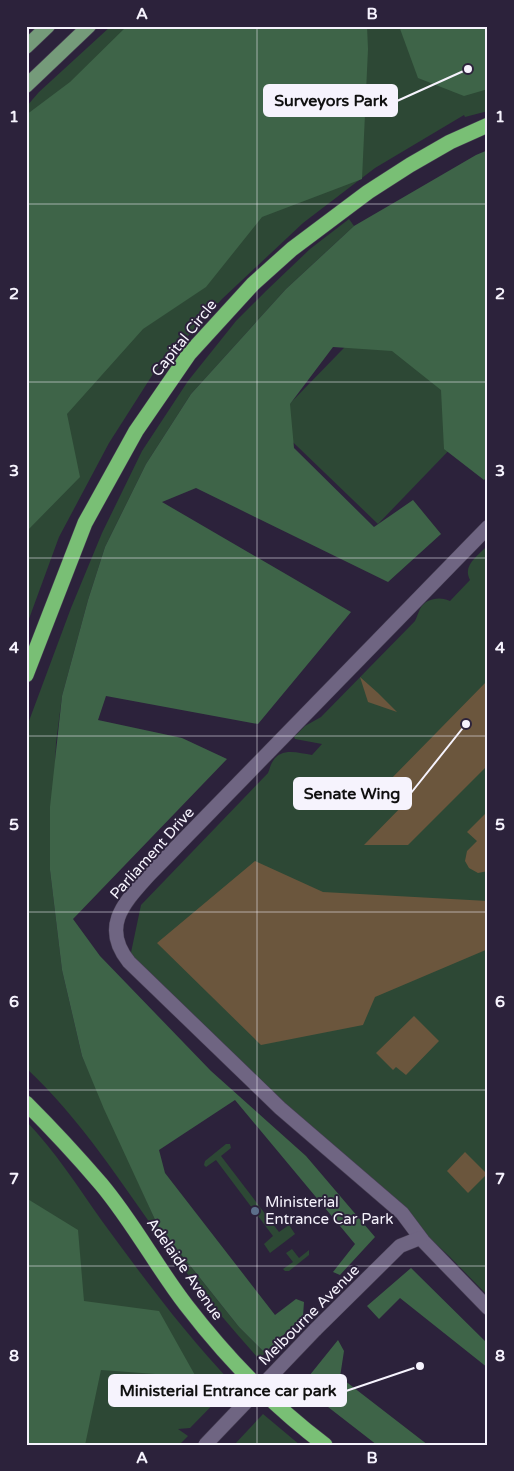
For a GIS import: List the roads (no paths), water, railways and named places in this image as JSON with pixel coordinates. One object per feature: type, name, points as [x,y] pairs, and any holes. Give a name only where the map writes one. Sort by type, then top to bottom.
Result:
[{"type":"highway","name":"Capital Circle","points":[[26,675],[85,523],[136,431],[189,354],[253,284],[286,254],[368,192],[442,147],[488,125]]},
{"type":"highway","name":"Adelaide Avenue","points":[[26,1102],[101,1184],[132,1225],[186,1305],[217,1343],[285,1412],[325,1445]]},
{"type":"main road","points":[[26,47],[48,26]]},
{"type":"main road","points":[[26,86],[89,26]]},
{"type":"street","name":"Parliament Drive","points":[[488,527],[149,875],[125,903],[120,913],[116,930],[119,945],[129,962],[280,1108],[402,1213],[420,1238],[488,1308]]},
{"type":"street","name":"Melbourne Avenue","points":[[205,1445],[400,1246],[420,1238]]},
{"type":"place","name":"Surveyors Park","points":[[468,69]]},
{"type":"place","name":"Senate Wing","points":[[466,724]]},
{"type":"place","name":"Ministerial Entrance Car Park","points":[[255,1211]]},
{"type":"place","name":"Ministerial Entrance car park","points":[[420,1366]]}]
